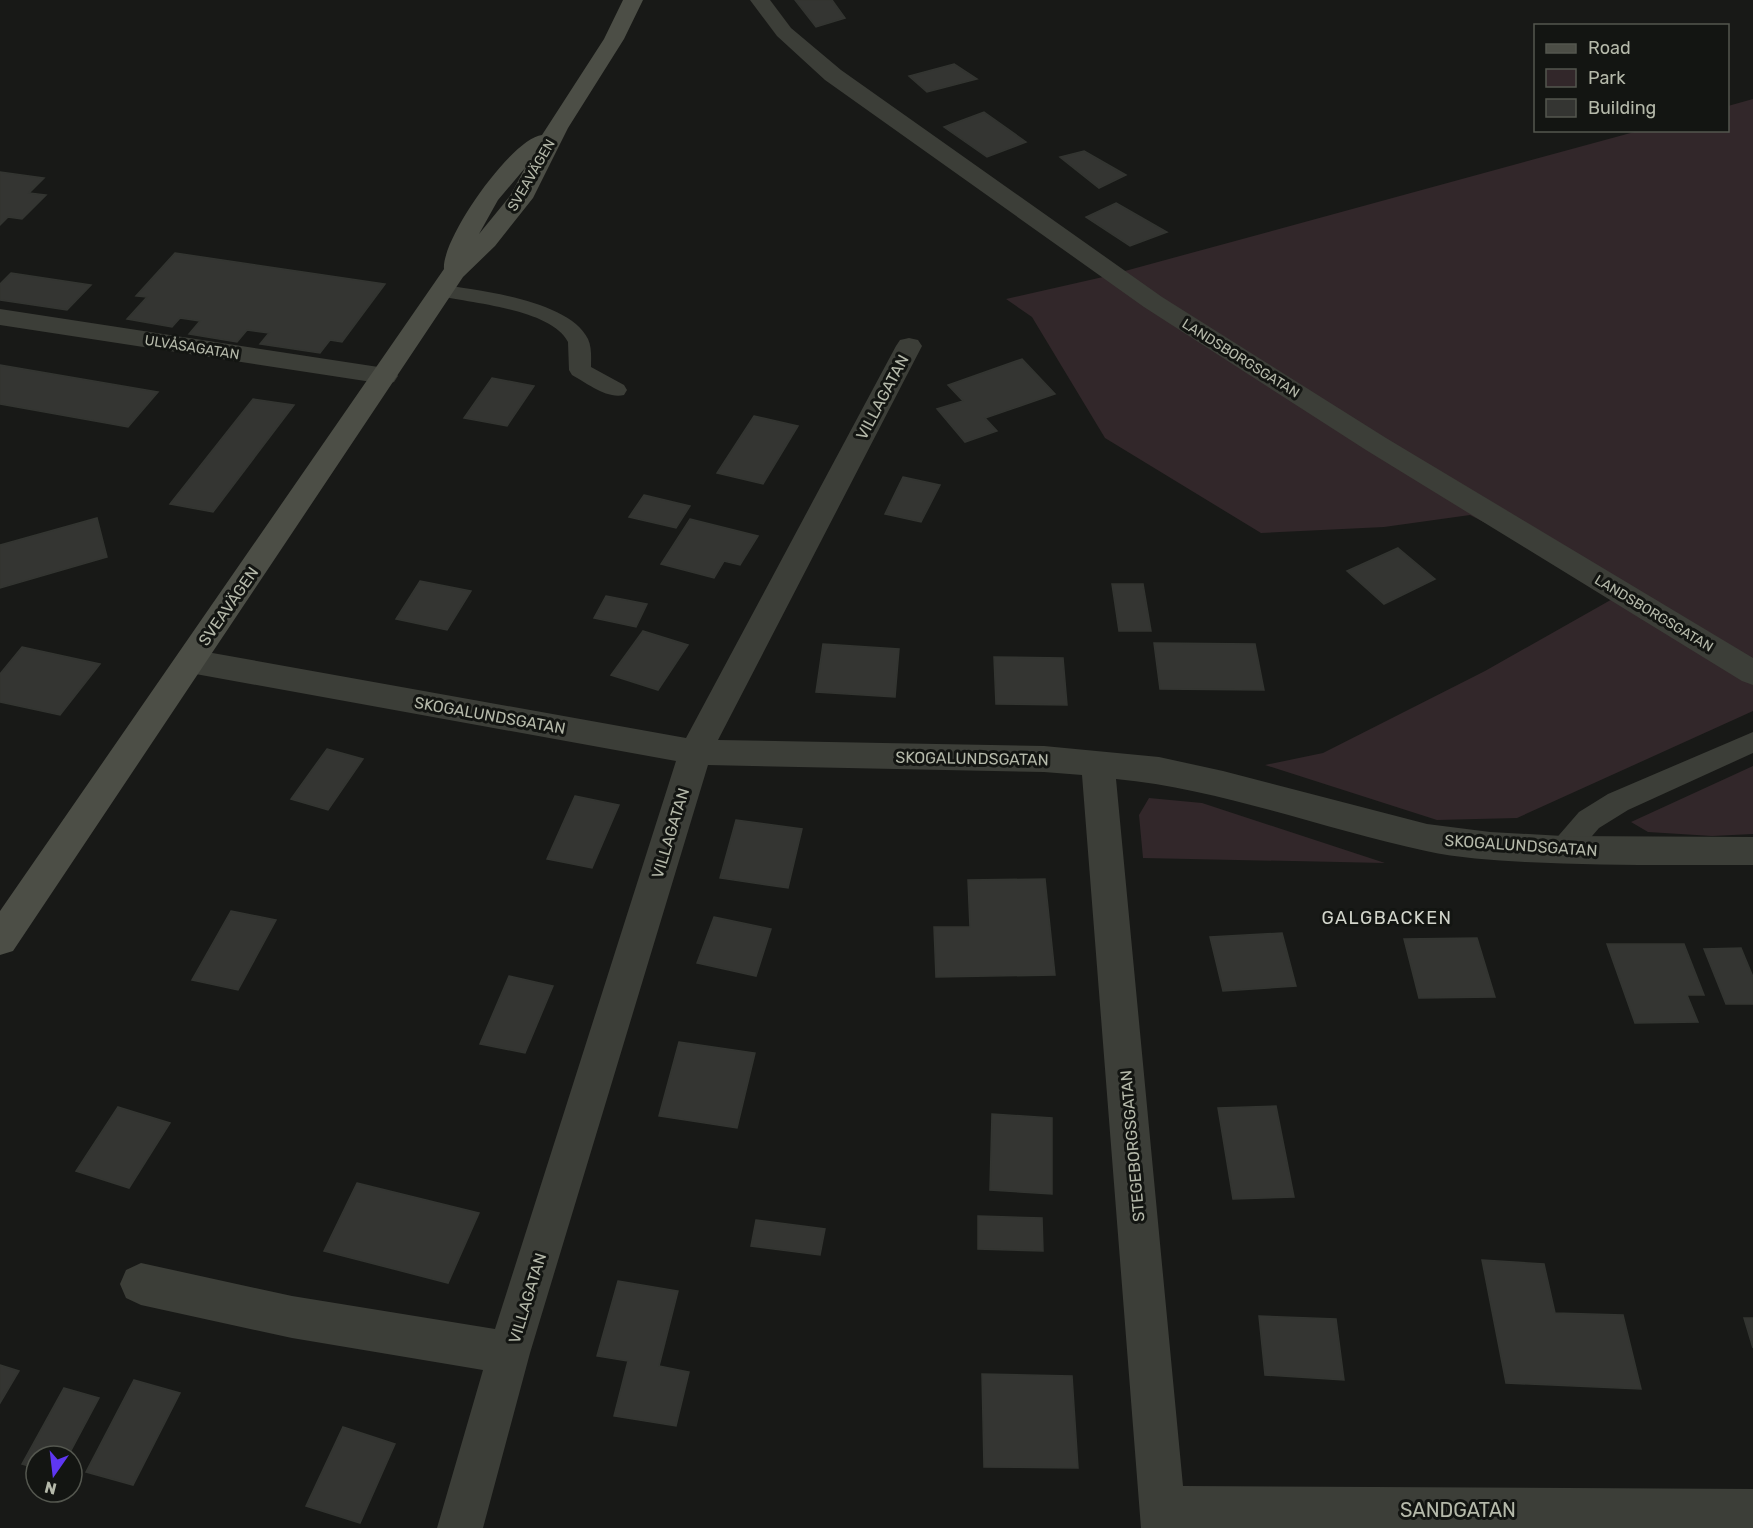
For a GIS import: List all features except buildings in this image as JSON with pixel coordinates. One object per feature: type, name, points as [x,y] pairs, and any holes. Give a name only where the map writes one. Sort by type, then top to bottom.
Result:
[{"type":"main road","name":"SVEAVÄGEN","points":[[0,940],[448,281],[504,221],[532,178],[557,128],[610,46],[633,0]]},
{"type":"street","name":"LANDSBORGSGATAN","points":[[760,0],[784,32],[833,75],[1153,302],[1376,444],[1753,673]]},
{"type":"street","name":"ULVÅSAGATAN","points":[[0,317],[385,376]]},
{"type":"street","name":"VILLAGATAN","points":[[460,1528],[509,1353],[695,752],[909,346]]},
{"type":"street","name":"SKOGALUNDSGATAN","points":[[190,661],[695,752],[1044,759],[1098,764],[1159,770],[1223,784],[1427,838],[1490,846],[1563,850],[1753,851]]},
{"type":"street","name":"STEGEBORGSGATAN","points":[[1098,764],[1164,1518]]},
{"type":"street","name":"VILLAGATAN","points":[[141,1284],[292,1317],[509,1353]]},
{"type":"street","name":"SANDGATAN","points":[[1164,1518],[1753,1512]]},
{"type":"lane","points":[[448,281],[486,297],[552,318],[575,334],[580,348],[580,370],[616,390]]},
{"type":"lane","points":[[1563,850],[1589,820],[1618,802],[1753,742]]},
{"type":"green space","points":[[1753,99],[1753,711],[1517,818],[1437,820],[1265,765],[1323,753],[1485,671],[1623,593],[1470,515],[1384,527],[1261,533],[1105,438],[1032,317],[1006,299],[1103,277],[1634,132],[1729,132],[1729,106]]},
{"type":"green space","points":[[1753,766],[1753,834],[1712,836],[1648,832],[1631,822]]},
{"type":"green space","points":[[1149,798],[1202,803],[1385,863],[1143,858],[1139,815]]},
{"type":"district","name":"GALGBACKEN","points":[[1387,918]]}]
